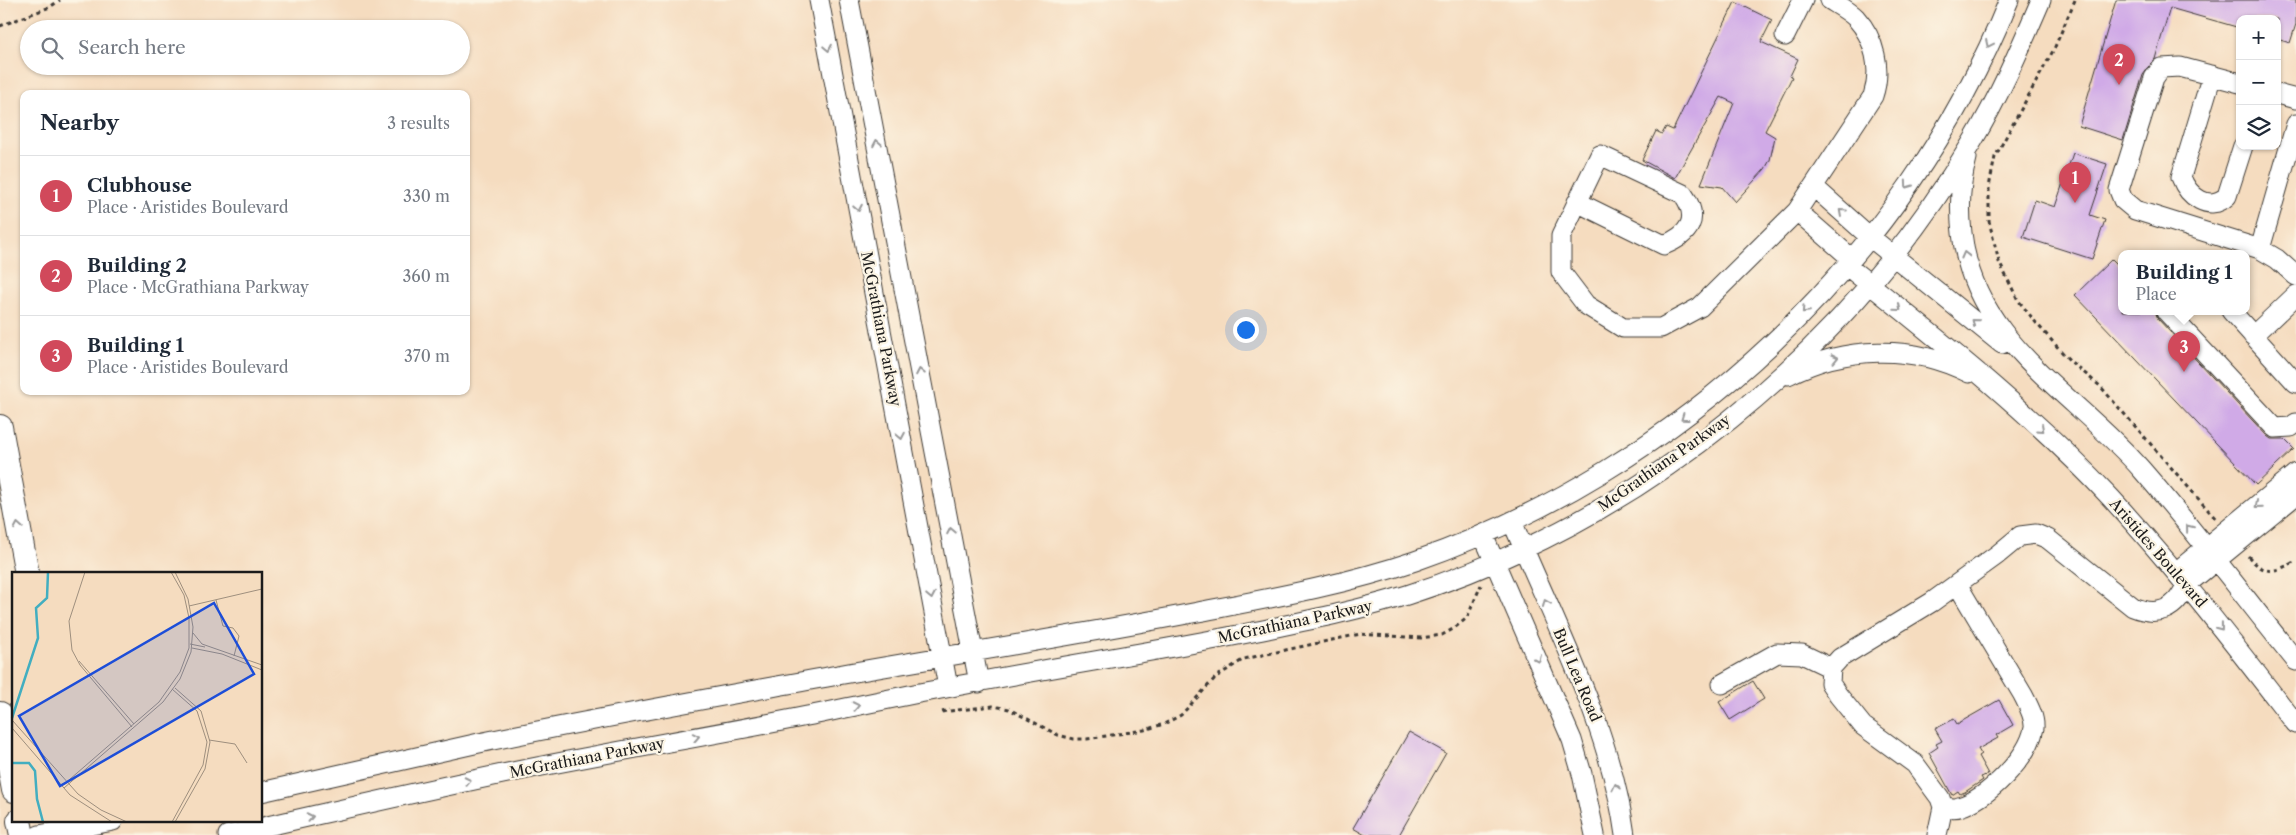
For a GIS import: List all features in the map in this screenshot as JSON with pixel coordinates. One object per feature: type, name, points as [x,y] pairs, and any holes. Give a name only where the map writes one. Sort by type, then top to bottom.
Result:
[{"type":"main road","points":[[0,428],[27,572]]},
{"type":"main road","points":[[0,714],[12,779]]},
{"type":"main road","points":[[20,822],[22,835]]},
{"type":"street","name":"McGrathiana Parkway","points":[[819,0],[948,687]]},
{"type":"street","name":"McGrathiana Parkway","points":[[849,0],[979,682]]},
{"type":"street","points":[[1786,36],[1803,0]]},
{"type":"street","points":[[1578,202],[1664,245],[1681,238],[1691,224],[1690,204],[1683,194],[1600,155],[1561,236],[1561,272],[1586,305],[1623,328],[1661,328],[1700,307],[1797,211],[1872,96],[1878,80],[1872,41],[1855,17],[1830,0]]},
{"type":"street","name":"McGrathiana Parkway","points":[[262,792],[482,742],[842,674],[944,659],[1308,591],[1413,561],[1483,535],[1588,481],[1649,443],[1693,411],[1766,349],[1849,263],[1870,237],[1940,137],[1977,71],[2009,0]]},
{"type":"street","name":"McGrathiana Parkway","points":[[228,835],[528,769],[806,717],[948,687],[1158,651],[1346,613],[1408,595],[1495,561],[1585,517],[1654,474],[1704,439],[1774,382],[1811,347],[1870,284],[1927,211],[1973,140],[2020,50],[2041,0]]},
{"type":"street","points":[[2236,82],[2180,67],[2161,68],[2154,78],[2119,190],[2123,200],[2135,210],[2260,249],[2277,259],[2296,276]]},
{"type":"street","points":[[2212,75],[2181,177],[2185,188],[2194,197],[2214,204],[2221,202],[2228,196],[2242,150]]},
{"type":"street","points":[[2281,95],[2296,99]]},
{"type":"street","points":[[2260,249],[2296,124]]},
{"type":"street","points":[[1973,140],[1961,182],[1960,214],[1963,249],[1972,282],[1984,307],[2017,349],[2142,470],[2296,661]]},
{"type":"street","points":[[1814,187],[1870,237],[2067,397]]},
{"type":"street","name":"Aristides Boulevard","points":[[1797,211],[1870,284],[2005,396],[2110,497],[2181,578],[2296,724]]},
{"type":"street","points":[[2253,336],[2296,295]]},
{"type":"street","points":[[2170,315],[2276,428],[2291,427],[2296,423]]},
{"type":"street","points":[[2235,315],[2296,383]]},
{"type":"street","name":"Aristides Boulevard","points":[[1774,382],[1804,367],[1831,358],[1860,353],[1907,353],[1957,368],[2005,396]]},
{"type":"street","points":[[2232,537],[2296,473]]},
{"type":"street","points":[[1937,835],[1944,807],[1940,798],[1915,764],[1864,726],[1838,696],[1830,683],[1830,668],[1840,658],[1957,584],[2020,536],[2036,534],[2048,539],[2132,608],[2145,612],[2163,611],[2180,598],[2181,578],[2232,537],[2296,495]]},
{"type":"street","name":"Bull Lea Road","points":[[1512,521],[1600,730],[1612,770],[1625,835]]},
{"type":"street","name":"Bull Lea Road","points":[[1483,535],[1572,740],[1582,774],[1595,835]]},
{"type":"street","points":[[1944,807],[1959,808],[1987,792],[2017,764],[2030,742],[2034,726],[2030,710],[2023,695],[1957,584]]},
{"type":"street","points":[[1722,684],[1777,653],[1802,654],[1830,668]]},
{"type":"street","points":[[39,835],[108,822]]},
{"type":"path","points":[[0,26],[50,7],[60,0]]},
{"type":"path","points":[[2075,0],[2054,49],[1995,157],[1989,187],[1990,221],[1999,262],[2018,300],[2048,337],[2070,361],[2100,386],[2258,567],[2269,572],[2296,561]]},
{"type":"path","points":[[950,710],[992,706],[1009,710],[1058,735],[1074,739],[1087,739],[1144,730],[1164,724],[1181,715],[1216,677],[1244,659],[1360,634],[1431,638],[1454,630],[1467,618],[1482,581],[1495,561]]},
{"type":"building","points":[[2116,0],[2296,0],[2296,24],[2290,43],[2281,40],[2281,15],[2236,15],[2236,27],[2170,8],[2155,59],[2143,75],[2123,140],[2079,126]]},
{"type":"building","points":[[1735,2],[1772,20],[1761,42],[1798,59],[1790,76],[1792,77],[1765,131],[1775,137],[1770,160],[1765,169],[1735,202],[1722,187],[1701,184],[1734,103],[1721,97],[1675,178],[1642,160],[1656,131],[1662,134],[1666,127],[1673,130]]},
{"type":"building","points":[[2073,153],[2107,164],[2090,215],[2105,220],[2092,259],[2023,237],[2035,200],[2055,207]]},
{"type":"building","points":[[2112,259],[2118,265],[2118,315],[2156,315],[2158,319],[2267,436],[2271,439],[2284,439],[2294,449],[2256,485],[2075,295]]},
{"type":"building","points":[[1753,681],[1764,699],[1730,720],[1719,702]]},
{"type":"building","points":[[1999,700],[2013,725],[1996,735],[1998,738],[1978,749],[1981,754],[1978,756],[1988,774],[1981,777],[1983,780],[1965,792],[1960,794],[1958,791],[1952,795],[1929,753],[1938,747],[1936,744],[1942,741],[1935,729],[1954,719],[1957,724]]},
{"type":"building","points":[[1409,732],[1446,753],[1399,835],[1365,835],[1353,828]]},
{"type":"place","name":"Building 2","points":[[2119,85]]},
{"type":"place","name":"Clubhouse","points":[[2075,203]]},
{"type":"place","name":"Building 1","points":[[2184,372]]}]
